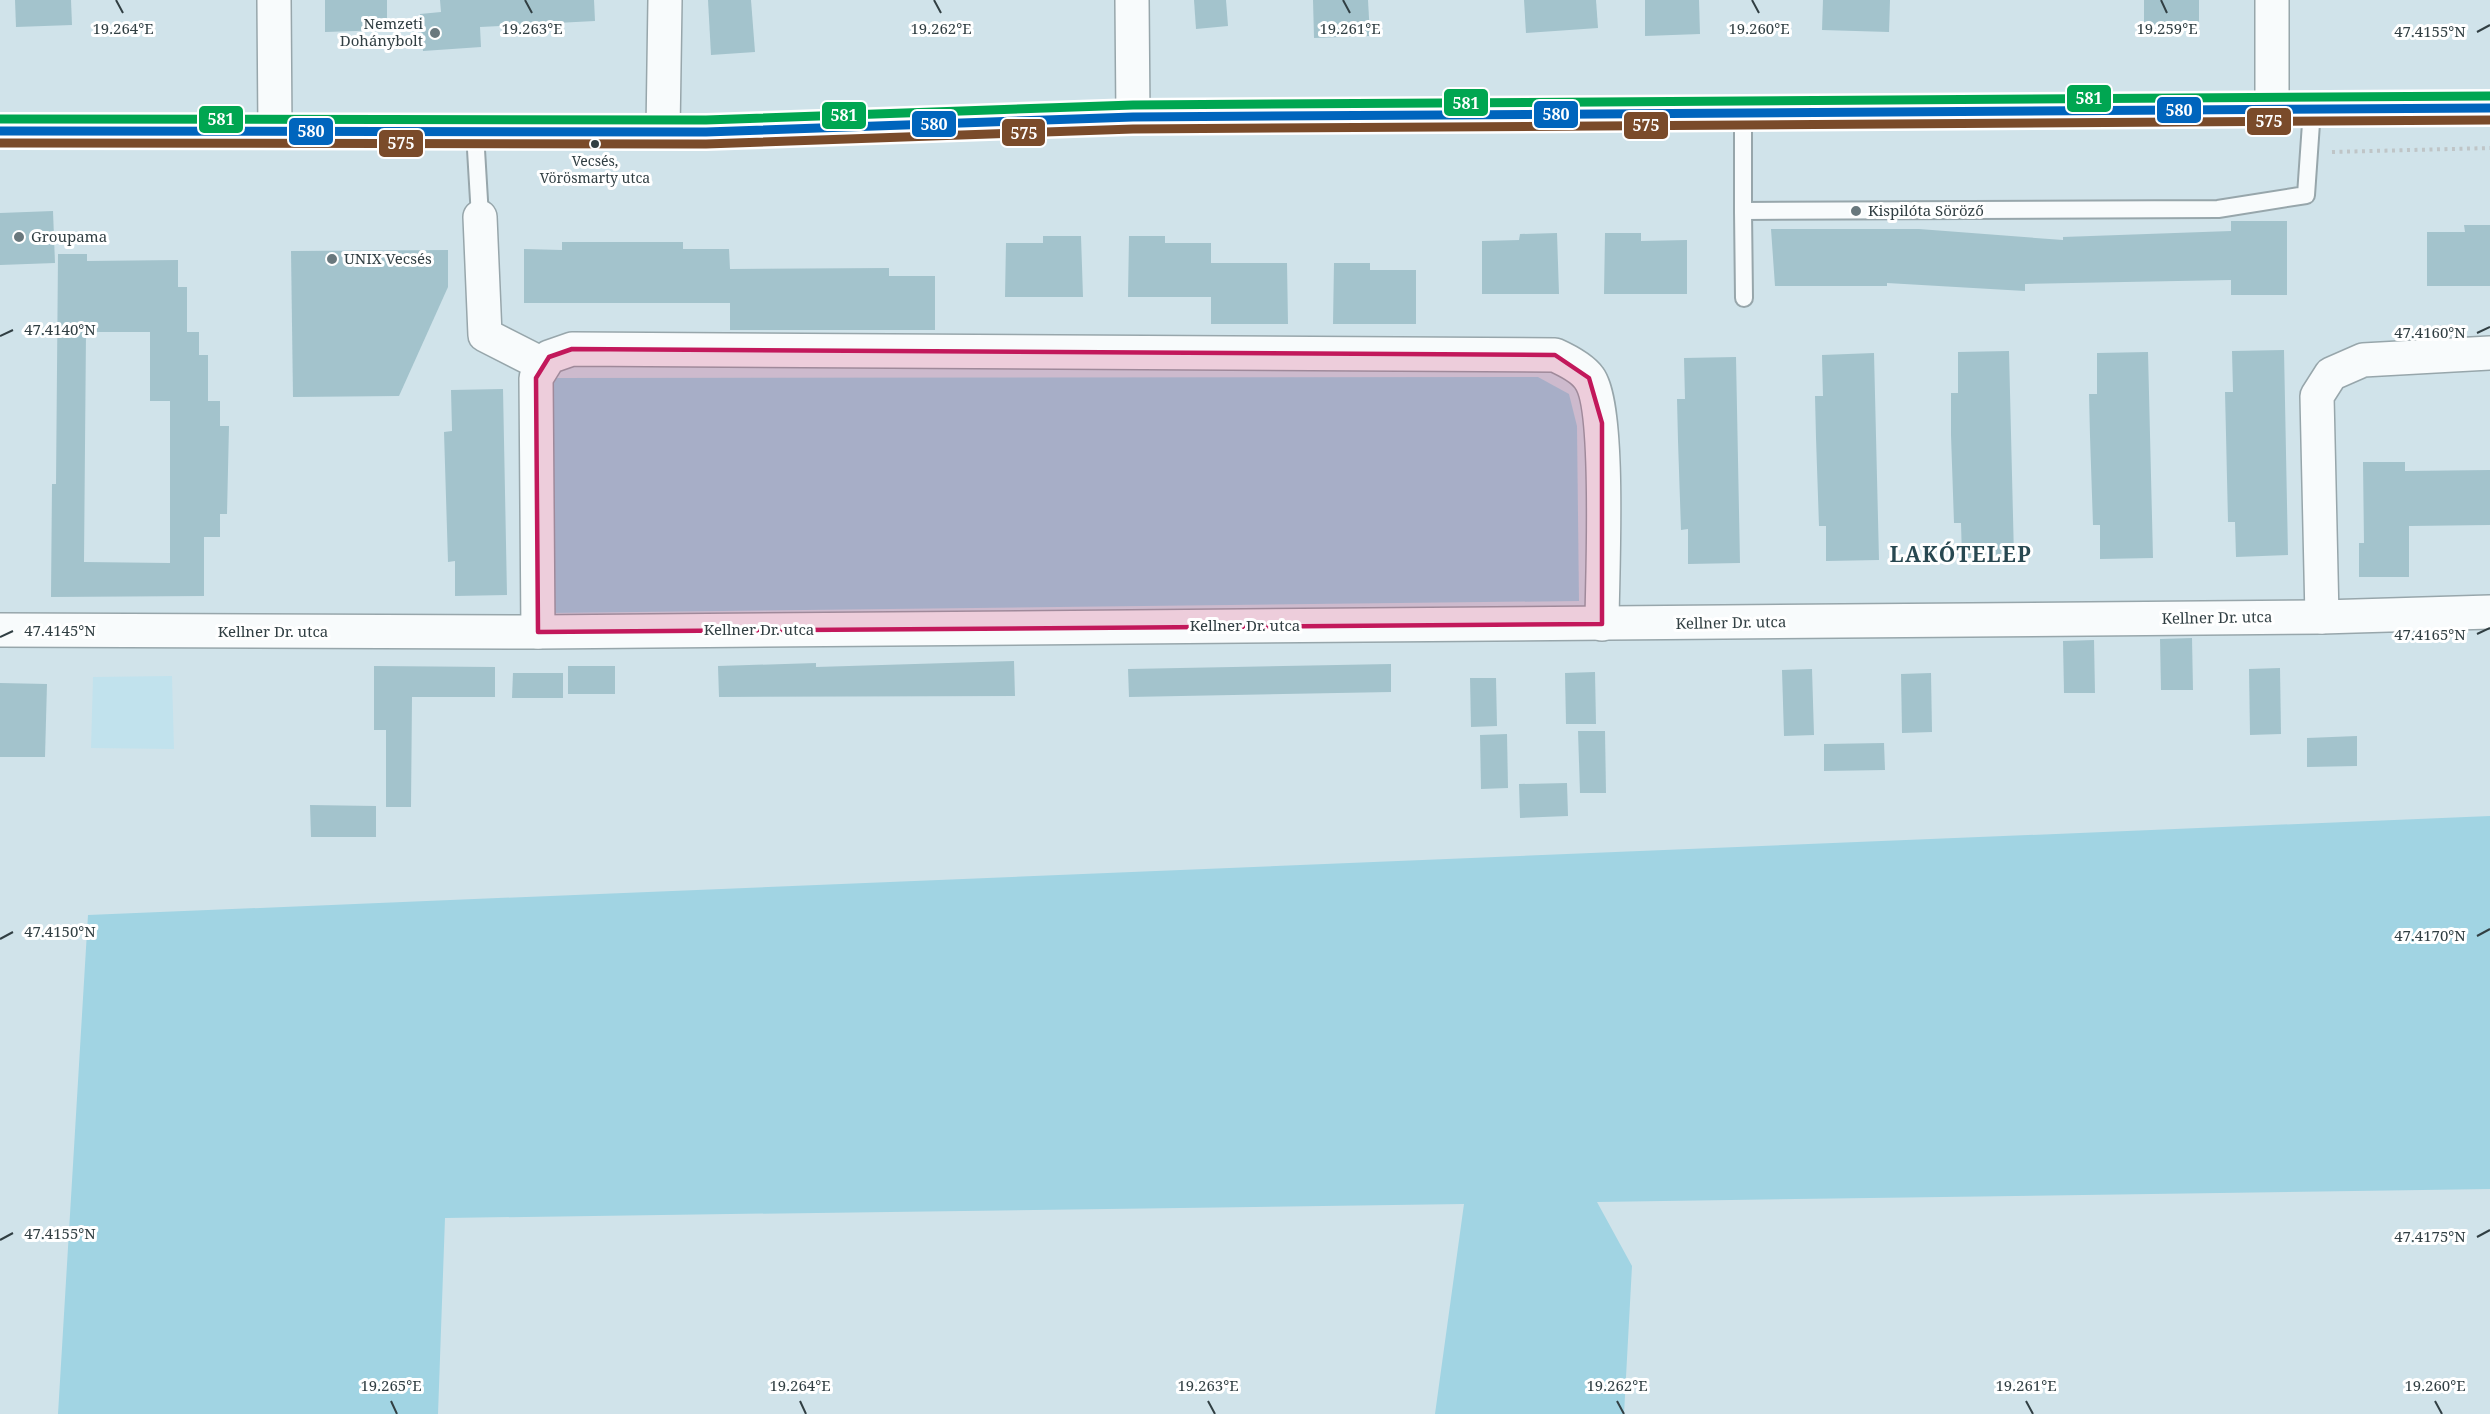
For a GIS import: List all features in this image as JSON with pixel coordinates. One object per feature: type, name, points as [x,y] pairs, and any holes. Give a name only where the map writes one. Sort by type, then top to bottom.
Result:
[{"type":"street","points":[[274,0],[275,131]]},
{"type":"street","points":[[663,131],[665,0]]},
{"type":"street","points":[[1132,0],[1133,117]]},
{"type":"street","points":[[2272,0],[2272,109]]},
{"type":"street","points":[[0,131],[475,134],[663,131],[1133,117],[2490,108]]},
{"type":"street","points":[[480,217],[485,335],[542,364]]},
{"type":"street","points":[[538,632],[536,378],[542,364],[549,357],[572,349],[1555,355],[1566,360],[1589,378],[1602,423],[1602,624]]},
{"type":"street","points":[[2322,617],[2317,396],[2331,374],[2363,360],[2490,353]]},
{"type":"street","name":"Kellner Dr. utca","points":[[0,630],[538,632],[2322,617],[2490,612]]},
{"type":"lane","points":[[1743,211],[2218,209],[2306,195],[2312,109]]},
{"type":"lane","points":[[1743,112],[1744,298]]},
{"type":"lane","points":[[475,134],[480,217]]},
{"type":"path","points":[[2309,153],[2490,148]]},
{"type":"highlighted area","points":[[572,349],[1555,355],[1589,378],[1602,423],[1602,624],[538,632],[536,378],[549,357]]},
{"type":"shaded area","points":[[1538,377],[1569,394],[1577,426],[1579,601],[550,613],[548,396],[556,378]]},
{"type":"shaded area","points":[[172,676],[174,749],[91,748],[93,677]]},
{"type":"shaded area","points":[[2490,816],[2490,1189],[1597,1202],[1632,1266],[1624,1414],[1435,1414],[1464,1204],[445,1218],[438,1414],[58,1414],[88,915]]},
{"type":"building","points":[[15,0],[71,0],[72,25],[16,27]]},
{"type":"building","points":[[325,0],[387,0],[387,30],[325,32]]},
{"type":"building","points":[[440,0],[594,0],[595,21],[480,27],[481,47],[423,51],[420,14],[441,12]]},
{"type":"building","points":[[708,0],[751,0],[755,52],[711,55]]},
{"type":"building","points":[[1194,0],[1226,0],[1228,26],[1196,29]]},
{"type":"building","points":[[1313,0],[1368,0],[1370,36],[1314,38]]},
{"type":"building","points":[[1524,0],[1596,0],[1598,28],[1526,33]]},
{"type":"building","points":[[1645,0],[1699,0],[1700,34],[1645,36]]},
{"type":"building","points":[[1823,0],[1890,0],[1889,32],[1822,30]]},
{"type":"building","points":[[2144,0],[2199,0],[2199,25],[2144,25]]},
{"type":"building","points":[[53,211],[55,263],[0,265],[0,213]]},
{"type":"building","points":[[2231,221],[2287,221],[2287,295],[2231,295],[2231,280],[2025,284],[2025,291],[1887,283],[1887,286],[1775,286],[1771,229],[1919,229],[2063,240],[2063,237],[2231,231]]},
{"type":"building","points":[[2464,225],[2490,225],[2490,286],[2427,286],[2427,232],[2465,232]]},
{"type":"building","points":[[1557,233],[1559,294],[1482,294],[1482,241],[1519,240],[1520,234]]},
{"type":"building","points":[[1605,233],[1641,233],[1641,241],[1687,240],[1687,294],[1604,294]]},
{"type":"building","points":[[1043,236],[1081,236],[1083,297],[1005,297],[1006,243],[1043,243]]},
{"type":"building","points":[[1129,236],[1165,236],[1165,243],[1211,243],[1211,263],[1287,263],[1288,324],[1211,324],[1211,297],[1128,297]]},
{"type":"building","points":[[562,242],[683,242],[683,249],[729,249],[730,269],[889,268],[889,276],[935,276],[935,330],[730,330],[730,303],[524,303],[524,249],[562,250]]},
{"type":"building","points":[[448,250],[448,287],[399,396],[293,397],[291,251]]},
{"type":"building","points":[[58,254],[87,254],[87,261],[178,260],[178,287],[187,287],[187,332],[199,332],[199,355],[208,355],[208,401],[220,401],[220,426],[229,426],[227,514],[220,514],[220,537],[204,537],[204,596],[51,597],[52,484],[56,484]],"holes":[[[86,332],[150,332],[150,401],[170,401],[170,563],[84,562]]]},
{"type":"building","points":[[1334,263],[1370,263],[1370,270],[1416,270],[1416,324],[1333,324]]},
{"type":"building","points":[[2284,350],[2288,555],[2236,557],[2235,522],[2228,522],[2225,392],[2233,392],[2232,351]]},
{"type":"building","points":[[2009,351],[2014,557],[1962,558],[1961,523],[1954,523],[1951,435],[1951,393],[1958,393],[1958,352]]},
{"type":"building","points":[[2148,352],[2153,558],[2100,559],[2100,525],[2093,525],[2089,394],[2097,394],[2097,353]]},
{"type":"building","points":[[1874,353],[1879,560],[1826,561],[1826,526],[1819,526],[1815,396],[1823,396],[1822,355]]},
{"type":"building","points":[[1736,357],[1740,563],[1688,564],[1688,529],[1681,530],[1677,399],[1685,399],[1684,358]]},
{"type":"building","points":[[503,389],[507,595],[455,596],[455,561],[448,562],[444,432],[452,431],[451,390]]},
{"type":"building","points":[[2363,462],[2405,462],[2405,471],[2490,470],[2490,525],[2409,526],[2409,577],[2359,577],[2359,543],[2364,543]]},
{"type":"building","points":[[2192,638],[2193,690],[2161,690],[2160,639]]},
{"type":"building","points":[[2094,640],[2095,693],[2064,693],[2063,641]]},
{"type":"building","points":[[1014,661],[1015,696],[719,697],[718,666],[816,663],[816,667]]},
{"type":"building","points":[[1391,664],[1391,692],[1129,697],[1128,669]]},
{"type":"building","points":[[374,666],[495,667],[495,697],[412,697],[411,807],[386,807],[386,730],[374,730]]},
{"type":"building","points":[[568,666],[615,666],[615,694],[568,694]]},
{"type":"building","points":[[2280,668],[2281,734],[2250,735],[2249,669]]},
{"type":"building","points":[[1812,669],[1814,735],[1784,736],[1782,670]]},
{"type":"building","points":[[1595,672],[1596,724],[1566,724],[1565,673]]},
{"type":"building","points":[[513,673],[563,673],[563,698],[512,698]]},
{"type":"building","points":[[1931,673],[1932,732],[1902,733],[1901,674]]},
{"type":"building","points":[[1470,678],[1496,678],[1497,726],[1471,727]]},
{"type":"building","points":[[0,683],[47,684],[45,757],[0,757]]},
{"type":"building","points":[[1578,731],[1605,731],[1606,793],[1580,793]]},
{"type":"building","points":[[1507,734],[1508,788],[1481,789],[1480,735]]},
{"type":"building","points":[[2357,736],[2357,766],[2307,767],[2307,738]]},
{"type":"building","points":[[1884,743],[1885,770],[1824,771],[1824,744]]},
{"type":"building","points":[[1567,783],[1568,816],[1520,818],[1519,784]]},
{"type":"building","points":[[310,805],[376,806],[376,837],[311,837]]},
{"type":"transit line","name":"581","points":[[0,119],[706,120],[1133,105],[2490,96]]},
{"type":"transit line","name":"580","points":[[0,131],[706,132],[1133,117],[2490,108]]},
{"type":"transit line","name":"575","points":[[0,143],[706,144],[1133,129],[2490,120]]},
{"type":"place","name":"Nemzeti Dohánybolt","points":[[435,33]]},
{"type":"place","name":"Vecsés, Vörösmarty utca","points":[[595,144]]},
{"type":"place","name":"Kispilóta Söröző","points":[[1856,211]]},
{"type":"place","name":"Groupama","points":[[19,237]]},
{"type":"place","name":"UNIX Vecsés","points":[[332,259]]},
{"type":"district","name":"LAKÓTELEP","points":[[1961,555]]}]
